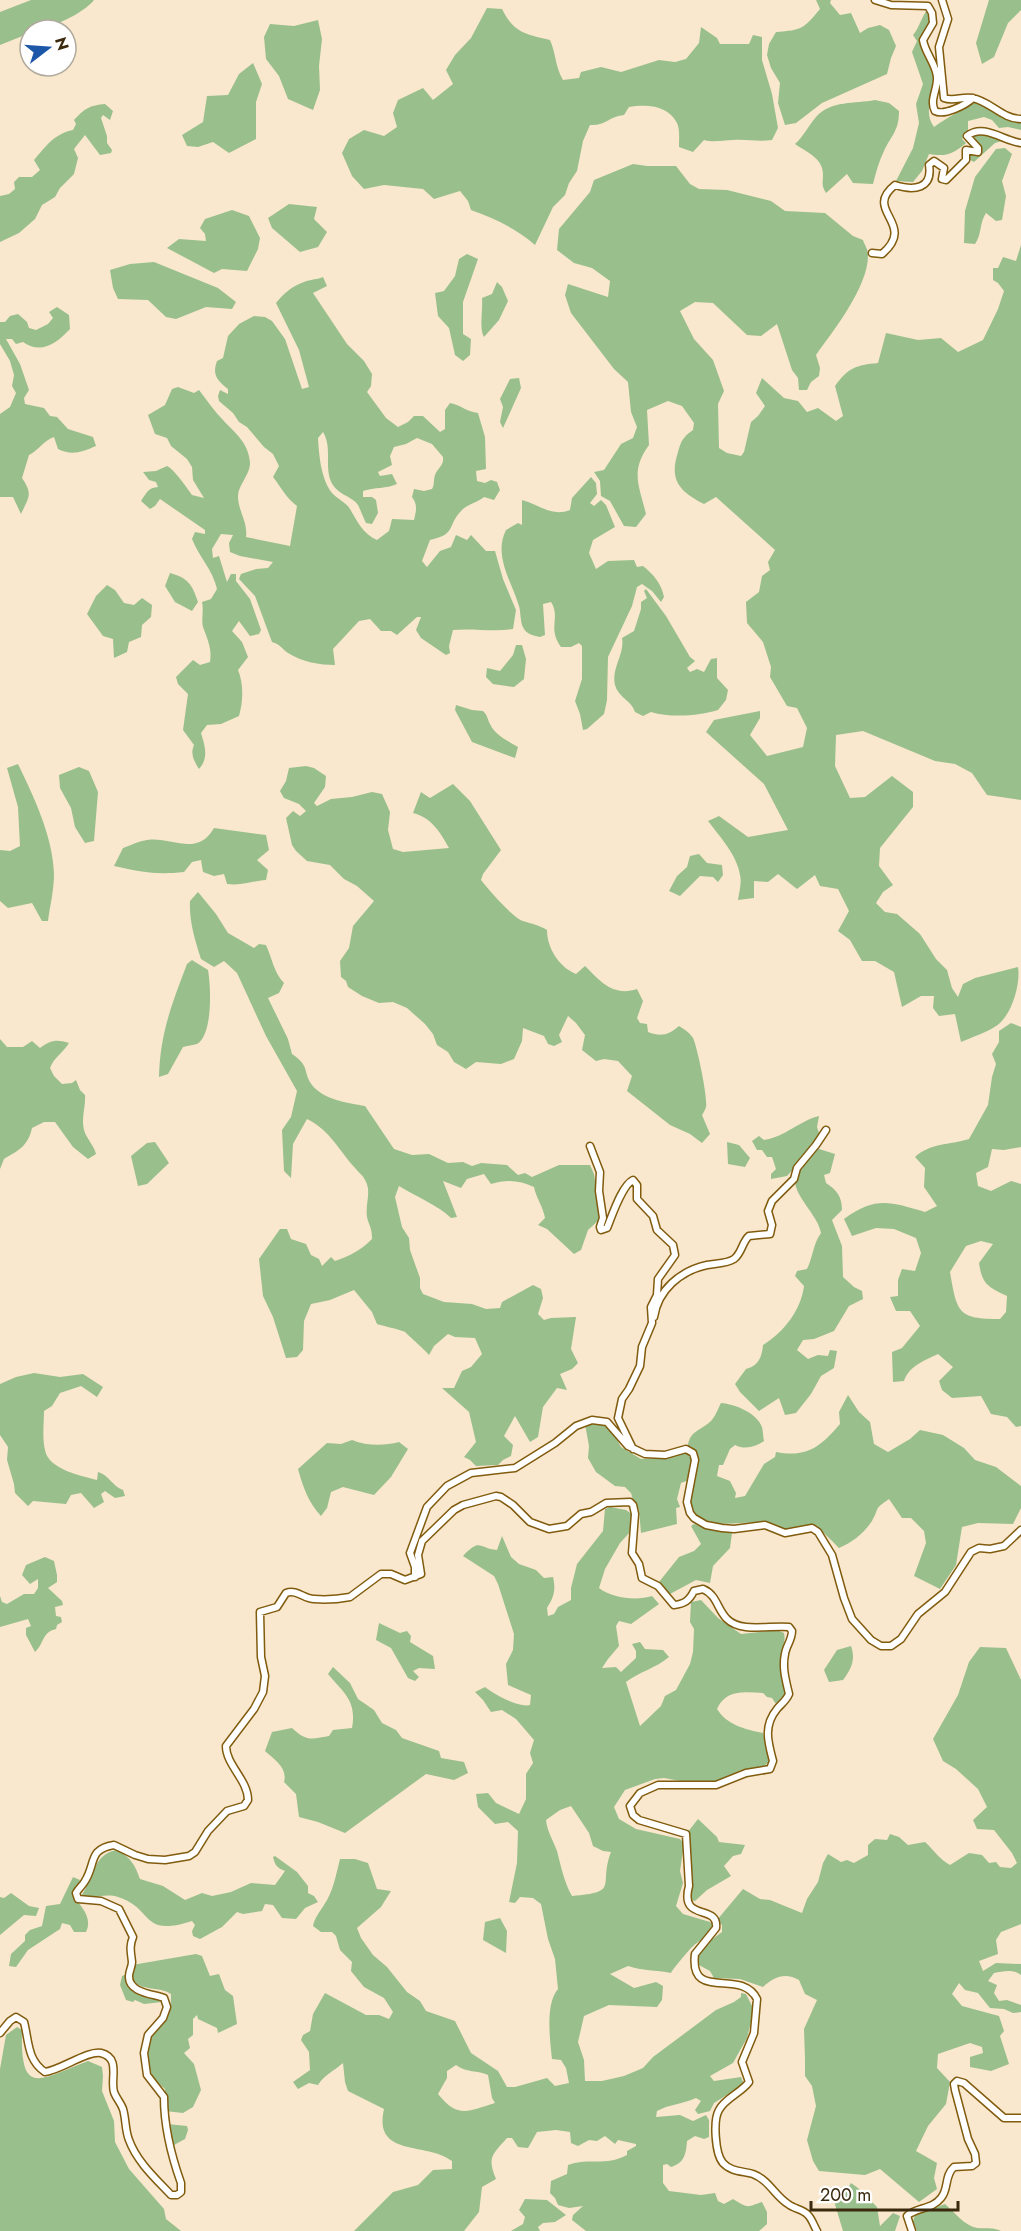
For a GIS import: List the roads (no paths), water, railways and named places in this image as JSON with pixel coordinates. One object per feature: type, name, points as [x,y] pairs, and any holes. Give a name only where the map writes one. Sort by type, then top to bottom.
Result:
[{"type":"street","points":[[875,0],[891,5],[923,6],[930,9],[933,23],[922,40],[937,74],[932,102],[935,111],[945,113],[967,104],[973,98]]},
{"type":"street","points":[[942,0],[948,20],[939,47],[944,98],[952,100],[973,98],[1007,116],[1021,119]]},
{"type":"street","points":[[872,253],[882,254],[888,249],[896,234],[884,205],[885,196],[892,186],[918,188],[931,177],[929,165],[934,161],[944,168],[941,176],[946,180],[966,160],[966,150],[978,152],[978,148],[967,136],[976,131],[998,135],[1012,142],[1021,143]]},
{"type":"street","points":[[633,1449],[618,1418],[622,1399],[639,1366],[642,1347],[665,1289],[676,1279],[703,1266],[733,1259],[749,1236],[770,1234],[772,1229],[768,1211],[772,1201],[794,1179],[797,1168],[826,1130]]},
{"type":"street","points":[[590,1146],[600,1172],[598,1191],[603,1218],[601,1230],[607,1228],[615,1212],[617,1201],[628,1183],[633,1180],[637,1185],[637,1199],[653,1216],[660,1234],[675,1249],[675,1258],[658,1279],[657,1295],[651,1307],[652,1323]]},
{"type":"street","points":[[415,1577],[415,1567],[410,1553],[421,1520],[427,1507],[447,1486],[477,1471],[515,1468],[555,1443],[576,1426],[592,1420],[607,1422],[622,1441],[633,1449],[655,1456],[680,1449],[693,1453],[695,1460],[687,1502],[690,1513],[700,1522],[722,1528],[765,1525],[785,1533],[812,1528],[818,1532],[832,1555],[852,1619],[871,1640],[881,1646],[891,1646],[901,1639],[918,1614],[941,1598],[970,1552],[979,1548],[990,1549],[1004,1546],[1021,1530]]},
{"type":"street","points":[[0,2033],[10,2020],[15,2017],[20,2018],[26,2028],[32,2058],[45,2072],[63,2068],[94,2054],[100,2053],[111,2059],[115,2069],[113,2088],[124,2111],[128,2140],[143,2165],[160,2185],[171,2195],[181,2192],[181,2183],[166,2135],[163,2115],[164,2097],[150,2081],[145,2067],[144,2053],[148,2034],[163,2018],[167,2007],[166,2002],[164,1998],[142,1992],[130,1982],[132,1961],[129,1950],[133,1937],[119,1909],[97,1900],[80,1900],[76,1893],[90,1871],[91,1859],[102,1849],[114,1845],[135,1855],[157,1860],[189,1856],[195,1852],[208,1831],[227,1811],[244,1806],[248,1800],[246,1790],[228,1755],[226,1746],[254,1709],[263,1692],[265,1676],[261,1657],[260,1612],[277,1607],[282,1598],[290,1592],[313,1599],[344,1599],[355,1594],[381,1574],[391,1574],[405,1580],[415,1577],[421,1574],[418,1555],[423,1541],[454,1509],[496,1496],[513,1505],[530,1521],[549,1529],[567,1526],[581,1514],[591,1512],[606,1503],[627,1502],[633,1505],[635,1514],[632,1553],[639,1564],[642,1578],[658,1586],[674,1605],[682,1604],[690,1599],[694,1591],[703,1589],[712,1595],[727,1619],[739,1626],[785,1626],[792,1631],[792,1638],[784,1659],[789,1694],[772,1716],[767,1734],[773,1761],[770,1769],[746,1773],[716,1785],[658,1785],[640,1793],[630,1806],[633,1815],[639,1820],[686,1834],[689,1886],[687,1900],[693,1910],[709,1914],[715,1918],[717,1923],[716,1928],[695,1954],[696,1971],[708,1982],[743,1985],[750,1988],[757,1999],[753,2033],[742,2062],[749,2082],[719,2109],[716,2125],[719,2156],[730,2169],[754,2175],[764,2181],[789,2205],[806,2213],[817,2231]]},
{"type":"street","points":[[912,2231],[907,2216],[910,2212],[927,2209],[938,2202],[944,2193],[946,2178],[954,2167],[972,2166],[976,2163],[954,2084],[957,2081],[964,2083],[1004,2118],[1021,2118]]}]
